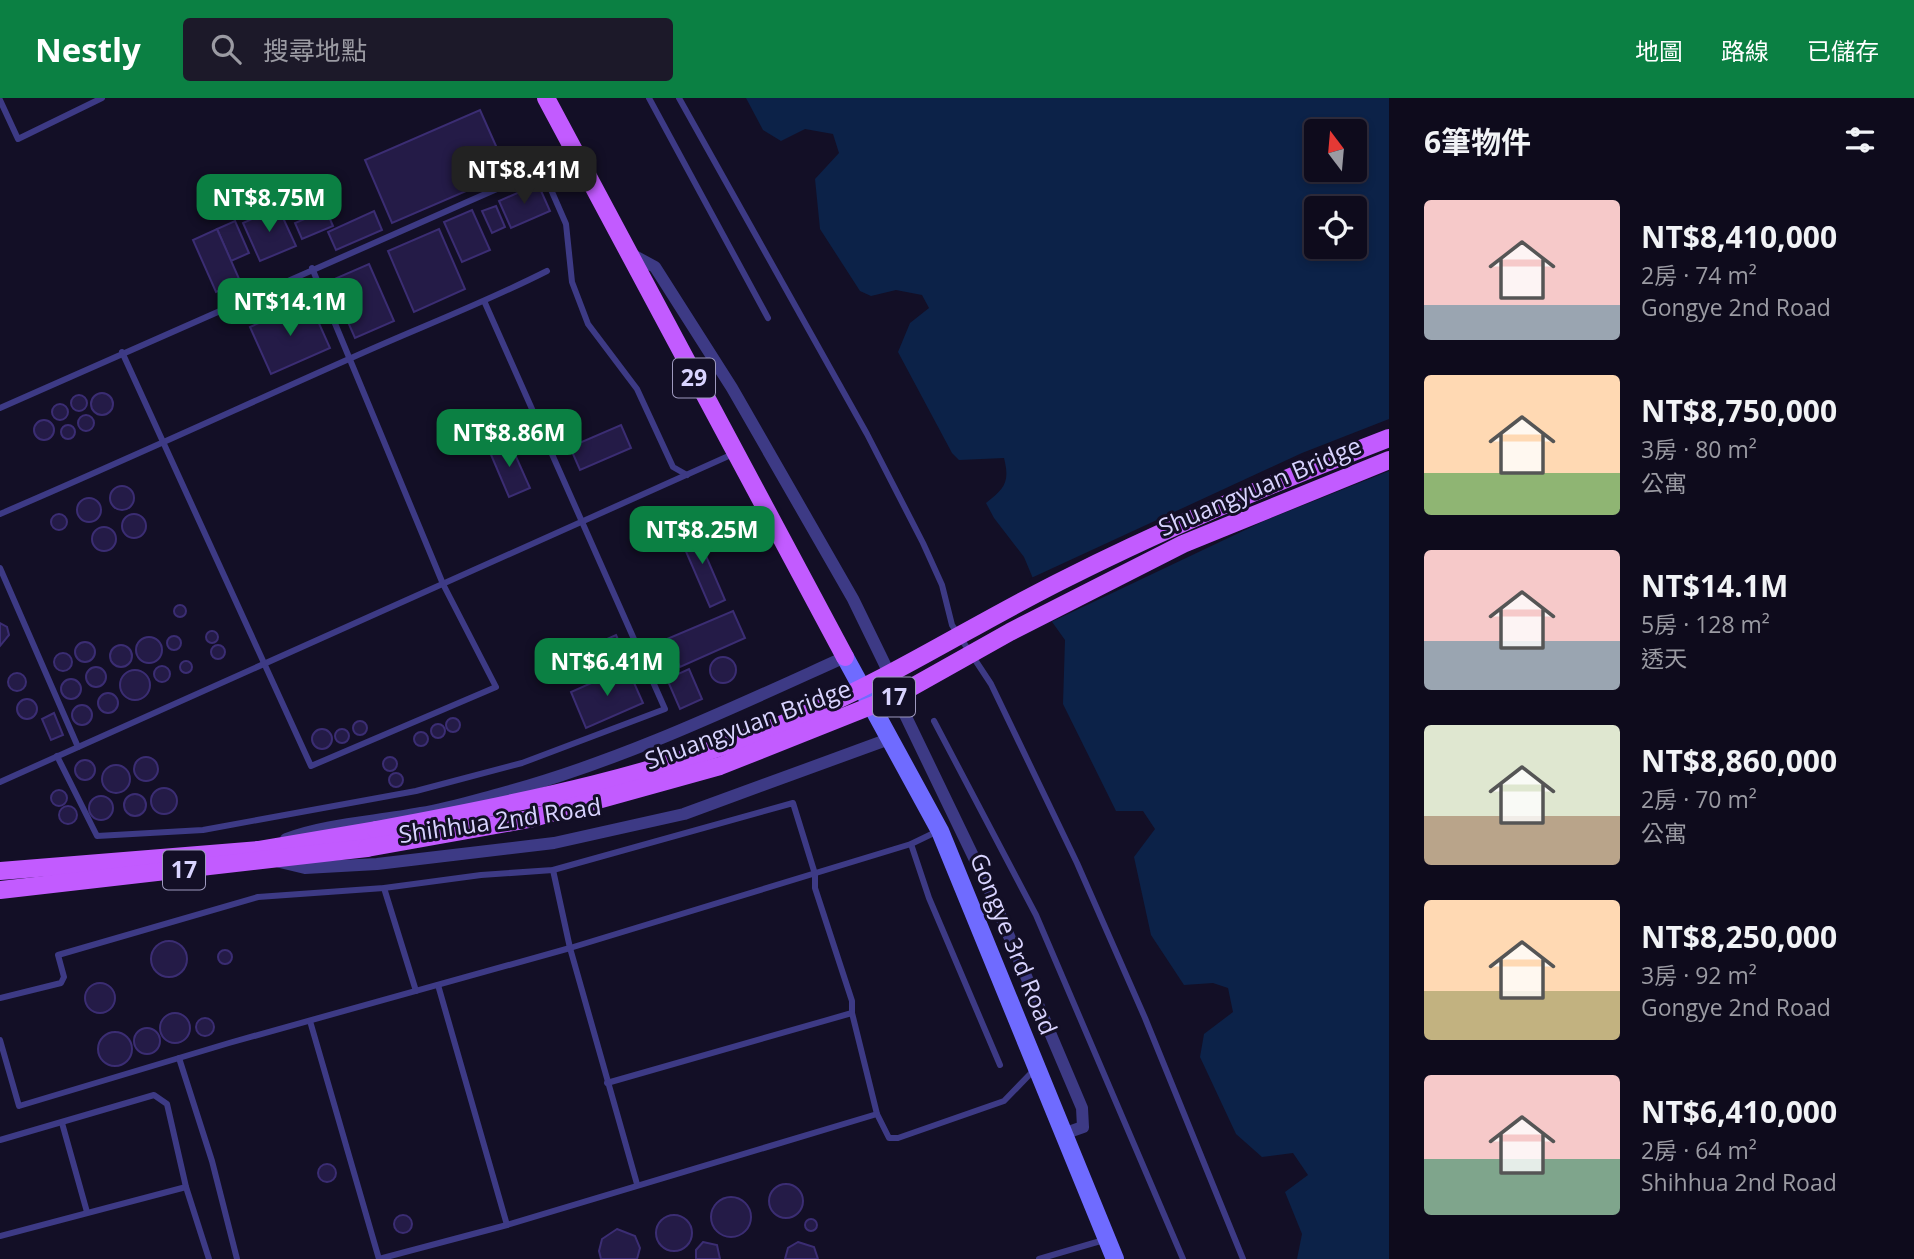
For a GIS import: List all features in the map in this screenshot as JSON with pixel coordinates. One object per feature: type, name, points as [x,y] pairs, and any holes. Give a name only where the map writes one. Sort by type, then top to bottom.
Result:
[{"type":"main road","name":"29","points":[[546,98],[845,657]]},
{"type":"main road","name":"Shuangyuan Bridge","points":[[376,830],[602,784],[716,750],[804,715],[890,675],[1001,611],[1184,521],[1389,438]]},
{"type":"main road","name":"Shuangyuan Bridge","points":[[367,848],[529,819],[719,766],[896,696],[1010,632],[1183,544],[1389,460]]},
{"type":"main road","name":"Shihhua 2nd Road","points":[[0,890],[265,855],[376,830]]},
{"type":"main road","name":"Shihhua 2nd Road","points":[[0,871],[367,848]]},
{"type":"street","points":[[626,251],[655,267],[732,388],[853,599],[890,675]]},
{"type":"street","name":"Gongye 3rd Road","points":[[845,657],[940,831],[1115,1259]]},
{"type":"street","name":"Shihhua 2nd Road","points":[[265,855],[308,831],[423,813],[501,794],[587,766],[712,718],[845,657]]},
{"type":"street","points":[[896,696],[989,889],[1082,1108],[1083,1127],[1063,1134]]},
{"type":"street","name":"Shihhua 2nd Road","points":[[265,855],[305,868],[377,863],[554,843],[684,814],[888,739]]},
{"type":"lane","points":[[0,100],[18,139],[102,98]]},
{"type":"lane","points":[[649,98],[768,317]]},
{"type":"lane","points":[[679,98],[867,434],[942,585],[952,625],[992,684],[1077,863],[1145,1018],[1243,1259]]},
{"type":"lane","points":[[0,408],[542,169],[566,224],[572,282],[588,324],[637,389],[673,467],[687,475]]},
{"type":"lane","points":[[122,352],[263,666],[311,766],[496,687],[443,584],[313,268]]},
{"type":"lane","points":[[0,514],[165,444],[350,358],[485,303],[547,271]]},
{"type":"lane","points":[[57,756],[97,836],[203,830],[416,791],[496,770],[665,709],[485,303]]},
{"type":"lane","points":[[0,782],[735,453]]},
{"type":"lane","points":[[0,568],[78,747]]},
{"type":"lane","points":[[934,721],[1036,915],[1183,1259]]},
{"type":"lane","points":[[0,998],[61,983],[64,977],[58,955],[258,897],[384,888],[481,875],[553,870],[793,803],[815,874],[815,888],[852,1001],[852,1013],[877,1114],[889,1138],[898,1138],[1004,1101],[1036,1068]]},
{"type":"lane","points":[[0,1040],[19,1106],[178,1058],[570,948],[911,844],[940,831]]},
{"type":"lane","points":[[911,844],[929,898],[1000,1065]]},
{"type":"lane","points":[[553,870],[570,948],[637,1184]]},
{"type":"lane","points":[[384,888],[415,991]]},
{"type":"lane","points":[[438,985],[507,1224]]},
{"type":"lane","points":[[607,1083],[852,1013]]},
{"type":"lane","points":[[310,1021],[379,1259],[507,1224],[877,1114]]},
{"type":"lane","points":[[178,1058],[212,1161],[237,1259]]},
{"type":"lane","points":[[0,1140],[154,1095],[167,1104],[186,1187],[209,1259]]},
{"type":"lane","points":[[62,1123],[87,1212]]},
{"type":"lane","points":[[0,1236],[186,1187]]},
{"type":"lane","points":[[1039,1259],[1107,1239]]},
{"type":"water","points":[[746,98],[1389,98],[1389,1259],[1297,1259],[1302,1234],[1285,1192],[1308,1175],[1293,1153],[1262,1157],[1236,1134],[1200,1057],[1204,1034],[1233,1012],[1228,988],[1213,983],[1184,985],[1151,935],[1134,857],[1155,829],[1143,811],[1116,811],[1063,704],[1065,640],[1050,619],[1024,557],[986,503],[998,493],[1006,479],[1004,458],[959,460],[952,453],[898,352],[910,323],[929,308],[922,295],[896,290],[871,296],[860,291],[820,229],[815,179],[839,153],[833,134],[805,129],[781,141],[763,130]]},
{"type":"pier","points":[[1389,419],[1389,471],[1264,521],[1049,623],[1047,620],[1029,579],[1302,453]]},
{"type":"building","points":[[480,110],[508,173],[392,223],[365,160]]},
{"type":"building","points":[[538,184],[550,211],[511,228],[499,201]]},
{"type":"building","points":[[496,206],[505,227],[492,233],[482,211]]},
{"type":"building","points":[[278,207],[296,246],[260,261],[243,223]]},
{"type":"building","points":[[326,210],[333,226],[302,239],[295,223]]},
{"type":"building","points":[[472,210],[490,250],[462,262],[444,222]]},
{"type":"building","points":[[374,211],[382,230],[336,250],[328,232]]},
{"type":"building","points":[[235,221],[249,253],[231,261],[217,229]]},
{"type":"building","points":[[217,229],[240,281],[216,292],[193,240]]},
{"type":"building","points":[[439,229],[465,289],[414,312],[388,251]]},
{"type":"building","points":[[369,264],[394,321],[355,338],[330,281]]},
{"type":"building","points":[[309,301],[330,348],[271,374],[250,327]]},
{"type":"building","points":[[102,393],[110,396],[113,404],[110,412],[102,415],[94,412],[91,404],[94,396]]},
{"type":"building","points":[[79,395],[85,397],[85,409],[79,411],[73,409],[71,403],[73,397]]},
{"type":"building","points":[[57,404],[63,404],[68,412],[66,418],[57,420],[52,415],[52,409]]},
{"type":"building","points":[[86,415],[92,417],[92,429],[86,431],[80,429],[78,423],[80,417]]},
{"type":"building","points":[[44,420],[51,423],[54,430],[51,437],[44,440],[37,437],[34,430],[37,423]]},
{"type":"building","points":[[65,425],[71,425],[75,432],[71,439],[65,439],[61,435],[61,429]]},
{"type":"building","points":[[621,425],[631,448],[580,470],[570,447]]},
{"type":"building","points":[[509,441],[530,488],[509,497],[489,450]]},
{"type":"building","points":[[122,486],[131,489],[134,498],[131,507],[122,510],[113,507],[110,498],[113,489]]},
{"type":"building","points":[[89,498],[98,501],[101,510],[98,519],[89,522],[80,519],[77,510],[80,501]]},
{"type":"building","points":[[59,514],[65,516],[65,528],[59,530],[53,528],[51,522],[53,516]]},
{"type":"building","points":[[134,514],[143,517],[146,526],[143,535],[134,538],[125,535],[122,526],[125,517]]},
{"type":"building","points":[[693,526],[725,600],[710,607],[678,533]]},
{"type":"building","points":[[104,527],[113,530],[116,539],[113,548],[104,551],[95,548],[92,539],[95,530]]},
{"type":"building","points":[[175,606],[185,606],[185,616],[175,616]]},
{"type":"building","points":[[733,611],[745,638],[680,667],[667,639]]},
{"type":"building","points":[[0,623],[7,627],[9,635],[0,646]]},
{"type":"building","points":[[207,632],[217,632],[217,642],[207,642]]},
{"type":"building","points":[[616,635],[624,653],[590,668],[582,650]]},
{"type":"building","points":[[171,636],[177,636],[181,643],[177,650],[171,650],[167,646],[167,640]]},
{"type":"building","points":[[149,637],[158,641],[162,650],[158,659],[149,663],[140,659],[136,650],[140,641]]},
{"type":"building","points":[[85,642],[92,645],[95,652],[92,659],[85,662],[78,659],[75,652],[78,645]]},
{"type":"building","points":[[117,645],[125,645],[132,652],[132,660],[125,667],[117,667],[110,660],[110,652]]},
{"type":"building","points":[[218,645],[223,647],[223,657],[218,659],[213,657],[211,652],[213,647]]},
{"type":"building","points":[[59,653],[67,653],[72,662],[70,669],[59,671],[54,666],[54,658]]},
{"type":"building","points":[[723,657],[733,660],[736,670],[733,680],[723,683],[713,680],[710,670],[713,660]]},
{"type":"building","points":[[181,662],[191,662],[191,672],[181,672]]},
{"type":"building","points":[[162,666],[168,668],[168,680],[162,682],[156,680],[154,674],[156,668]]},
{"type":"building","points":[[96,667],[103,670],[106,677],[103,684],[96,687],[89,684],[86,677],[89,670]]},
{"type":"building","points":[[627,667],[643,703],[586,728],[571,692]]},
{"type":"building","points":[[689,669],[702,699],[680,709],[667,679]]},
{"type":"building","points":[[135,670],[146,674],[150,685],[146,696],[135,700],[124,696],[120,685],[124,674]]},
{"type":"building","points":[[17,673],[23,676],[26,682],[23,688],[17,691],[11,688],[8,682],[11,676]]},
{"type":"building","points":[[71,679],[78,682],[81,689],[78,696],[71,699],[64,696],[61,689],[64,682]]},
{"type":"building","points":[[108,693],[115,696],[118,703],[115,710],[108,713],[101,710],[98,703],[101,696]]},
{"type":"building","points":[[27,699],[34,702],[37,709],[34,716],[27,719],[20,716],[17,709],[20,702]]},
{"type":"building","points":[[82,705],[89,708],[92,715],[89,722],[82,725],[75,722],[72,715],[75,708]]},
{"type":"building","points":[[54,713],[63,735],[51,740],[42,719]]},
{"type":"building","points":[[453,718],[458,720],[458,730],[453,732],[448,730],[446,725],[448,720]]},
{"type":"building","points":[[357,721],[363,721],[367,728],[363,735],[357,735],[353,731],[353,725]]},
{"type":"building","points":[[438,724],[443,726],[443,736],[438,738],[433,736],[431,731],[433,726]]},
{"type":"building","points":[[322,729],[329,732],[332,739],[329,746],[322,749],[315,746],[312,739],[315,732]]},
{"type":"building","points":[[339,729],[345,729],[349,736],[345,743],[339,743],[335,739],[335,733]]},
{"type":"building","points":[[421,732],[426,734],[426,744],[421,746],[416,744],[414,739],[416,734]]},
{"type":"building","points":[[146,757],[155,760],[158,769],[155,778],[146,781],[137,778],[134,769],[137,760]]},
{"type":"building","points":[[390,757],[395,759],[395,769],[390,771],[385,769],[383,764],[385,759]]},
{"type":"building","points":[[81,760],[89,760],[95,770],[89,780],[81,780],[75,774],[75,766]]},
{"type":"building","points":[[116,765],[126,769],[130,779],[126,789],[116,793],[106,789],[102,779],[106,769]]},
{"type":"building","points":[[396,773],[401,775],[401,785],[396,787],[391,785],[389,780],[391,775]]},
{"type":"building","points":[[164,788],[173,792],[177,801],[173,810],[164,814],[155,810],[151,801],[155,792]]},
{"type":"building","points":[[59,790],[65,792],[65,804],[59,806],[53,804],[51,798],[53,792]]},
{"type":"building","points":[[135,794],[143,797],[146,805],[143,813],[135,816],[127,813],[124,805],[127,797]]},
{"type":"building","points":[[101,796],[109,800],[113,808],[109,816],[101,820],[93,816],[89,808],[93,800]]},
{"type":"building","points":[[68,806],[74,809],[77,815],[74,821],[68,824],[62,821],[59,815],[62,809]]},
{"type":"building","points":[[169,941],[182,946],[187,959],[182,972],[169,977],[156,972],[151,959],[156,946]]},
{"type":"building","points":[[225,950],[230,952],[230,962],[225,964],[220,962],[218,957],[220,952]]},
{"type":"building","points":[[100,983],[106,984],[114,992],[114,1004],[106,1012],[100,1013],[94,1012],[86,1004],[85,998],[86,992],[94,984]]},
{"type":"building","points":[[175,1013],[186,1017],[190,1028],[186,1039],[175,1043],[164,1039],[160,1028],[164,1017]]},
{"type":"building","points":[[205,1018],[211,1021],[214,1027],[211,1033],[205,1036],[199,1033],[196,1027],[199,1021]]},
{"type":"building","points":[[147,1028],[156,1032],[160,1041],[156,1050],[147,1054],[138,1050],[134,1041],[138,1032]]},
{"type":"building","points":[[115,1032],[127,1037],[132,1049],[127,1061],[115,1066],[103,1061],[98,1049],[103,1037]]},
{"type":"building","points":[[327,1164],[333,1167],[336,1173],[333,1179],[327,1182],[321,1179],[318,1173],[321,1167]]},
{"type":"building","points":[[786,1184],[798,1189],[803,1201],[798,1213],[786,1218],[774,1213],[769,1201],[774,1189]]},
{"type":"building","points":[[731,1197],[739,1198],[745,1203],[750,1209],[750,1225],[745,1231],[739,1236],[731,1237],[723,1236],[717,1231],[712,1225],[711,1217],[712,1209],[717,1203],[723,1198]]},
{"type":"building","points":[[403,1215],[409,1218],[412,1224],[409,1230],[403,1233],[397,1230],[394,1224],[397,1218]]},
{"type":"building","points":[[674,1215],[687,1220],[692,1233],[687,1246],[674,1251],[661,1246],[656,1233],[661,1220]]},
{"type":"building","points":[[811,1219],[817,1225],[811,1231],[805,1225]]},
{"type":"building","points":[[617,1229],[635,1236],[640,1248],[637,1259],[601,1259],[599,1251],[602,1239]]},
{"type":"building","points":[[703,1242],[717,1245],[720,1259],[696,1259],[696,1250]]},
{"type":"building","points":[[798,1242],[814,1247],[818,1259],[785,1259],[788,1248]]}]
